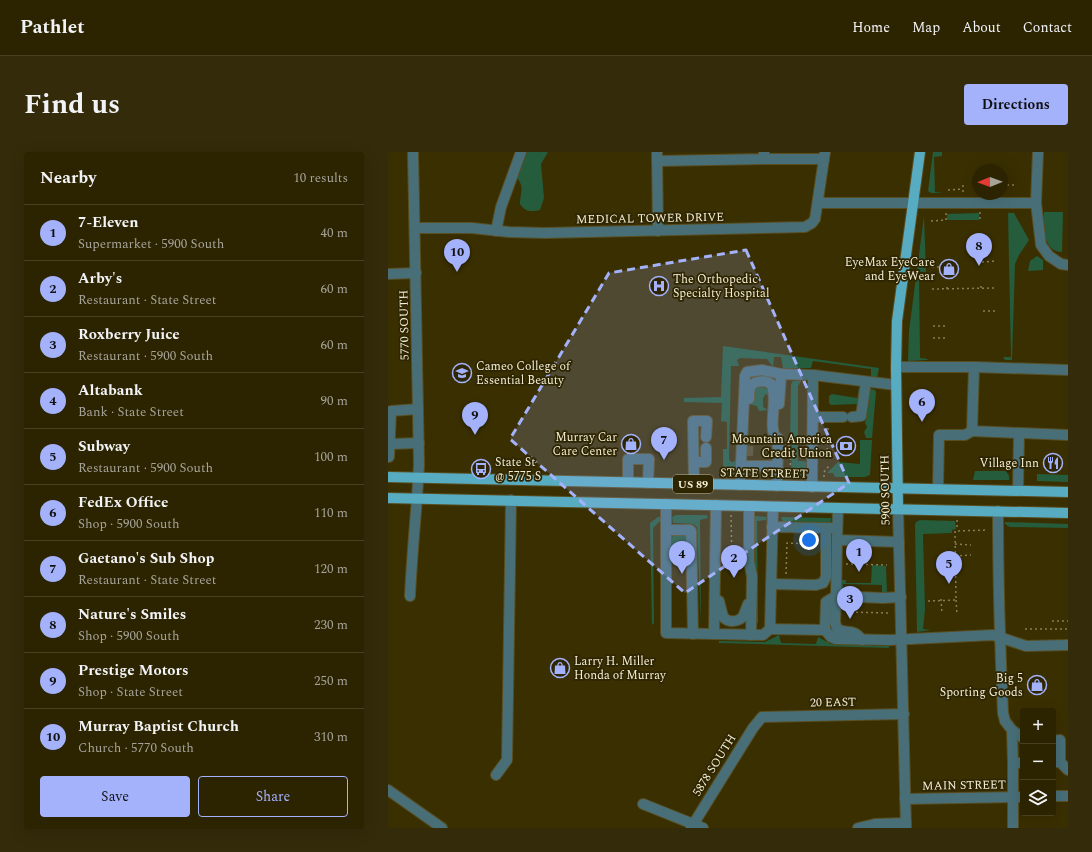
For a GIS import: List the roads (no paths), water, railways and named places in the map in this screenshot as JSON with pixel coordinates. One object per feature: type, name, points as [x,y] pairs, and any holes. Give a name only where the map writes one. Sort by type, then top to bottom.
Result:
[{"type":"main road","name":"5900 SOUTH","points":[[898,509],[896,385],[897,321],[920,152]]},
{"type":"main road","name":"STATE STREET","points":[[388,477],[1068,492]]},
{"type":"main road","name":"US 89","points":[[388,498],[1068,513]]},
{"type":"street","name":"5770 SOUTH","points":[[410,596],[414,516],[418,498],[419,442],[413,152]]},
{"type":"street","points":[[496,231],[502,207],[521,152]]},
{"type":"street","points":[[1038,152],[1036,203],[1041,245],[1049,256],[1061,264],[1068,265]]},
{"type":"street","points":[[658,231],[657,156],[825,156]]},
{"type":"street","name":"MEDICAL TOWER DRIVE","points":[[415,228],[472,228],[496,231],[545,233],[805,227],[814,221],[825,156]]},
{"type":"street","points":[[818,203],[1036,203]]},
{"type":"street","points":[[388,274],[416,273]]},
{"type":"street","points":[[972,431],[974,366]]},
{"type":"street","points":[[896,367],[974,366],[1068,370]]},
{"type":"street","points":[[740,485],[745,376],[748,372],[762,370],[780,374],[813,375],[896,385]]},
{"type":"street","points":[[749,436],[750,388],[759,382],[769,382],[780,374]]},
{"type":"street","points":[[777,486],[780,374]]},
{"type":"street","points":[[812,487],[813,375]]},
{"type":"street","points":[[769,382],[773,389],[772,433],[777,443]]},
{"type":"street","points":[[813,416],[861,416],[866,382]]},
{"type":"street","points":[[388,457],[391,411],[418,409]]},
{"type":"street","points":[[694,484],[693,421],[707,421],[706,437]]},
{"type":"street","points":[[938,489],[939,435],[965,435],[972,431],[1068,435]]},
{"type":"street","points":[[1018,491],[1019,433]]},
{"type":"street","points":[[390,444],[419,442]]},
{"type":"street","points":[[694,462],[706,462],[706,448]]},
{"type":"street","points":[[741,466],[748,456]]},
{"type":"street","points":[[628,482],[628,459],[649,459],[648,483]]},
{"type":"street","points":[[741,466],[777,466]]},
{"type":"street","points":[[496,775],[508,760],[511,500]]},
{"type":"street","points":[[666,504],[666,633],[763,635],[770,629],[825,630]]},
{"type":"street","points":[[716,505],[716,566],[719,580],[721,614],[724,619],[735,621],[741,619],[745,615],[751,568]]},
{"type":"street","points":[[749,506],[752,576],[751,635]]},
{"type":"street","points":[[770,629],[773,506]]},
{"type":"street","points":[[838,508],[835,622],[837,629],[857,633],[862,640]]},
{"type":"street","name":"5900 SOUTH","points":[[898,509],[906,825]]},
{"type":"street","points":[[998,512],[1003,713],[1005,721],[1012,730],[1020,736]]},
{"type":"street","points":[[772,527],[838,528]]},
{"type":"street","points":[[771,584],[816,585],[823,582],[826,577],[826,528]]},
{"type":"street","points":[[666,530],[692,531],[693,634]]},
{"type":"street","points":[[837,540],[899,542]]},
{"type":"street","points":[[714,634],[713,580],[716,566]]},
{"type":"street","points":[[901,597],[883,598],[836,596],[826,602],[825,630],[831,637],[836,639],[862,640],[986,636],[1001,638],[1026,646],[1068,645]]},
{"type":"street","name":"20 EAST","points":[[762,717],[904,714]]},
{"type":"street","name":"5878 SOUTH","points":[[692,826],[753,728],[762,717]]},
{"type":"street","points":[[1012,730],[1018,763],[1018,797],[1013,828]]},
{"type":"street","points":[[1056,741],[1060,740],[1057,762],[1068,770]]},
{"type":"street","points":[[388,790],[442,828]]},
{"type":"street","points":[[1056,796],[1068,796]]},
{"type":"street","name":"MAIN STREET","points":[[905,799],[1018,797]]},
{"type":"street","points":[[643,804],[692,826],[703,828]]},
{"type":"street","points":[[858,828],[875,824],[906,825]]},
{"type":"tunnel","points":[[748,456],[749,437]]},
{"type":"place","name":"Nature's Smiles","points":[[979,266]]},
{"type":"place","name":"EyeMax EyeCare and EyeWear","points":[[949,269]]},
{"type":"place","name":"Murray Baptist Church","points":[[457,272]]},
{"type":"place","name":"The Orthopedic Specialty Hospital","points":[[659,286]]},
{"type":"place","name":"Cameo College of Essential Beauty","points":[[462,373]]},
{"type":"place","name":"FedEx Office","points":[[922,422]]},
{"type":"place","name":"Prestige Motors","points":[[475,435]]},
{"type":"place","name":"Murray Car Care Center","points":[[631,444]]},
{"type":"place","name":"Mountain America Credit Union","points":[[846,446]]},
{"type":"place","name":"Gaetano's Sub Shop","points":[[664,460]]},
{"type":"place","name":"Village Inn","points":[[1053,463]]},
{"type":"place","name":"State St @ 5775 S","points":[[481,469]]},
{"type":"place","name":"7-Eleven","points":[[859,572]]},
{"type":"place","name":"Altabank","points":[[682,574]]},
{"type":"place","name":"Arby's","points":[[734,578]]},
{"type":"place","name":"Subway","points":[[949,584]]},
{"type":"place","name":"Roxberry Juice","points":[[850,619]]},
{"type":"place","name":"Larry H. Miller Honda of Murray","points":[[560,668]]},
{"type":"place","name":"Big 5 Sporting Goods","points":[[1037,685]]}]
